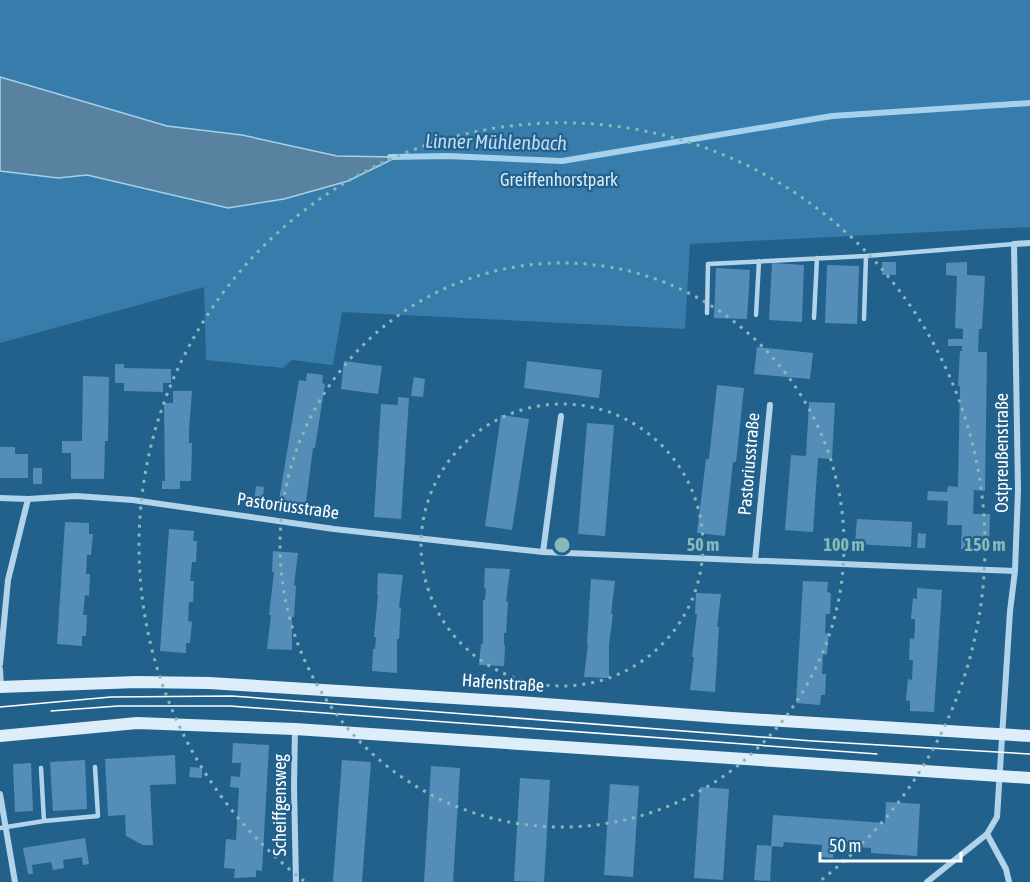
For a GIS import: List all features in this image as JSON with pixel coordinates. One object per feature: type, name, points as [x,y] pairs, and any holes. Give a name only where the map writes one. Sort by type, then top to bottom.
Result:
[{"type":"main road","name":"Hafenstraße","points":[[0,687],[210,682],[1030,736]]},
{"type":"main road","points":[[0,736],[137,723],[295,729],[1030,778]]},
{"type":"street","points":[[1014,244],[1030,243]]},
{"type":"street","name":"Ostpreußenstraße","points":[[1003,734],[1010,611],[1015,571],[1018,490],[1014,244]]},
{"type":"street","name":"Pastoriusstraße","points":[[755,561],[770,405]]},
{"type":"street","points":[[543,552],[561,416]]},
{"type":"street","name":"Pastoriusstraße","points":[[0,498],[76,496],[133,500],[334,529],[543,552],[1015,571]]},
{"type":"street","points":[[0,664],[8,580],[28,499]]},
{"type":"street","points":[[0,669],[0,687]]},
{"type":"street","name":"Scheiffgensweg","points":[[295,729],[296,882]]},
{"type":"street","points":[[927,882],[987,834],[997,818],[1003,734]]},
{"type":"street","points":[[0,794],[3,828],[15,882]]},
{"type":"street","points":[[987,834],[1006,869],[1009,882]]},
{"type":"lane","points":[[707,313],[708,264],[866,256],[1014,244]]},
{"type":"lane","points":[[864,319],[866,256]]},
{"type":"lane","points":[[814,318],[817,258]]},
{"type":"lane","points":[[756,315],[759,261]]},
{"type":"lane","points":[[3,828],[44,821],[98,816],[95,767]]},
{"type":"lane","points":[[41,768],[44,821]]},
{"type":"green space","name":"Greiffenhorstpark","points":[[0,0],[1030,0],[1030,227],[690,244],[685,329],[342,312],[333,365],[292,360],[283,368],[206,360],[204,287],[0,343],[0,171],[58,178],[87,175],[228,208],[284,199],[348,181],[396,157],[337,156],[243,135],[167,126],[0,77]]},
{"type":"shaded area","name":"Linner Mühlenbach","points":[[0,77],[167,126],[242,135],[337,156],[397,157],[348,181],[284,199],[228,208],[87,175],[58,178],[0,171]]},
{"type":"building","points":[[882,262],[896,262],[896,275],[882,275]]},
{"type":"building","points":[[967,262],[967,275],[985,276],[982,329],[979,329],[978,352],[987,352],[985,491],[974,490],[973,514],[990,514],[989,550],[961,549],[962,525],[947,525],[948,501],[927,500],[928,491],[947,492],[948,486],[958,487],[960,386],[958,386],[962,346],[948,346],[948,339],[963,339],[963,329],[955,328],[957,276],[946,275],[946,263]]},
{"type":"building","points":[[772,263],[804,265],[802,322],[769,320]]},
{"type":"building","points":[[827,265],[859,266],[857,324],[825,323]]},
{"type":"building","points":[[716,268],[750,270],[747,319],[714,318]]},
{"type":"building","points":[[757,347],[813,353],[810,379],[754,374]]},
{"type":"building","points":[[344,361],[382,366],[378,394],[341,389]]},
{"type":"building","points":[[527,361],[602,370],[599,398],[524,388]]},
{"type":"building","points":[[115,364],[124,364],[124,368],[171,369],[171,383],[163,383],[163,392],[124,391],[124,383],[115,383]]},
{"type":"building","points":[[307,373],[323,375],[322,383],[325,384],[315,448],[313,448],[305,510],[278,506],[299,380],[306,381]]},
{"type":"building","points":[[83,376],[109,377],[108,441],[105,441],[104,479],[71,479],[71,453],[62,453],[62,441],[82,441]]},
{"type":"building","points":[[414,377],[425,379],[423,397],[411,396]]},
{"type":"building","points":[[717,385],[744,388],[725,536],[697,533],[706,459],[709,459]]},
{"type":"building","points":[[173,391],[192,391],[189,430],[189,443],[192,443],[191,481],[180,481],[180,489],[162,489],[162,481],[165,481],[164,403],[173,403]]},
{"type":"building","points":[[398,397],[409,398],[401,519],[374,517],[381,404],[398,405]]},
{"type":"building","points":[[809,402],[835,403],[832,459],[818,458],[813,532],[785,530],[791,455],[806,456]]},
{"type":"building","points":[[501,415],[529,419],[512,530],[485,526]]},
{"type":"building","points":[[587,423],[614,425],[605,536],[578,534]]},
{"type":"building","points":[[0,447],[15,447],[15,454],[28,454],[28,478],[0,478]]},
{"type":"building","points":[[33,468],[42,468],[42,484],[33,484]]},
{"type":"building","points":[[256,486],[264,487],[262,504],[254,503]]},
{"type":"building","points":[[857,519],[912,522],[911,547],[855,544]]},
{"type":"building","points":[[65,522],[89,523],[89,534],[93,534],[91,555],[87,555],[86,574],[90,574],[89,596],[85,595],[83,615],[87,615],[86,636],[82,636],[82,646],[57,644]]},
{"type":"building","points":[[169,529],[194,531],[193,541],[197,541],[196,562],[192,562],[190,581],[194,581],[193,602],[189,602],[188,621],[192,622],[190,643],[186,643],[186,653],[160,651]]},
{"type":"building","points":[[918,533],[926,534],[925,548],[917,548]]},
{"type":"building","points":[[273,551],[298,553],[294,585],[296,586],[294,617],[292,617],[292,650],[267,649],[274,572],[272,572]]},
{"type":"building","points":[[485,568],[510,569],[506,601],[508,602],[506,633],[504,633],[504,666],[479,665],[481,644],[483,644]]},
{"type":"building","points":[[378,573],[403,575],[399,607],[401,608],[399,639],[397,639],[397,673],[372,671],[376,637],[374,637]]},
{"type":"building","points":[[591,579],[615,581],[609,645],[609,678],[584,677]]},
{"type":"building","points":[[803,581],[828,582],[827,592],[831,593],[830,614],[826,614],[825,633],[829,633],[827,655],[823,654],[822,674],[826,674],[825,695],[821,695],[820,705],[796,703]]},
{"type":"building","points":[[917,588],[942,590],[934,712],[910,711],[910,701],[906,700],[908,679],[912,680],[913,660],[909,660],[910,638],[914,639],[915,619],[911,619],[913,598],[917,599]]},
{"type":"building","points":[[696,593],[721,594],[717,627],[719,627],[715,692],[690,690],[697,614],[695,614]]},
{"type":"building","points":[[233,743],[269,745],[262,871],[256,870],[256,877],[234,878],[235,869],[224,868],[226,839],[236,840],[239,788],[230,787],[231,776],[240,777],[241,763],[232,763]]},
{"type":"building","points":[[175,755],[176,784],[150,785],[153,845],[143,845],[126,836],[125,815],[108,816],[105,759]]},
{"type":"building","points":[[85,760],[87,809],[53,811],[50,762]]},
{"type":"building","points":[[342,760],[371,762],[362,882],[333,882]]},
{"type":"building","points":[[31,763],[33,811],[15,812],[13,764]]},
{"type":"building","points":[[431,766],[460,768],[453,882],[424,882]]},
{"type":"building","points":[[190,767],[202,768],[202,778],[189,777]]},
{"type":"building","points":[[520,778],[550,780],[544,882],[514,881]]},
{"type":"building","points":[[610,784],[639,786],[633,877],[604,875]]},
{"type":"building","points":[[700,787],[729,789],[723,880],[694,878]]},
{"type":"building","points":[[886,802],[920,804],[917,856],[871,853],[871,848],[834,846],[833,858],[821,857],[822,845],[784,842],[783,847],[771,846],[773,815],[885,823]]},
{"type":"building","points":[[85,838],[89,864],[83,865],[82,857],[63,860],[64,868],[53,870],[51,862],[32,865],[33,874],[28,874],[23,848]]},
{"type":"building","points":[[757,845],[772,846],[770,881],[754,880]]},
{"type":"waterway","name":"Linner Mühlenbach","points":[[390,157],[447,156],[562,161],[832,116],[1030,103]]},
{"type":"tram line","points":[[0,707],[111,697],[232,696],[813,741],[1030,754]]},
{"type":"tram line","points":[[51,711],[118,706],[230,706],[877,754]]}]
